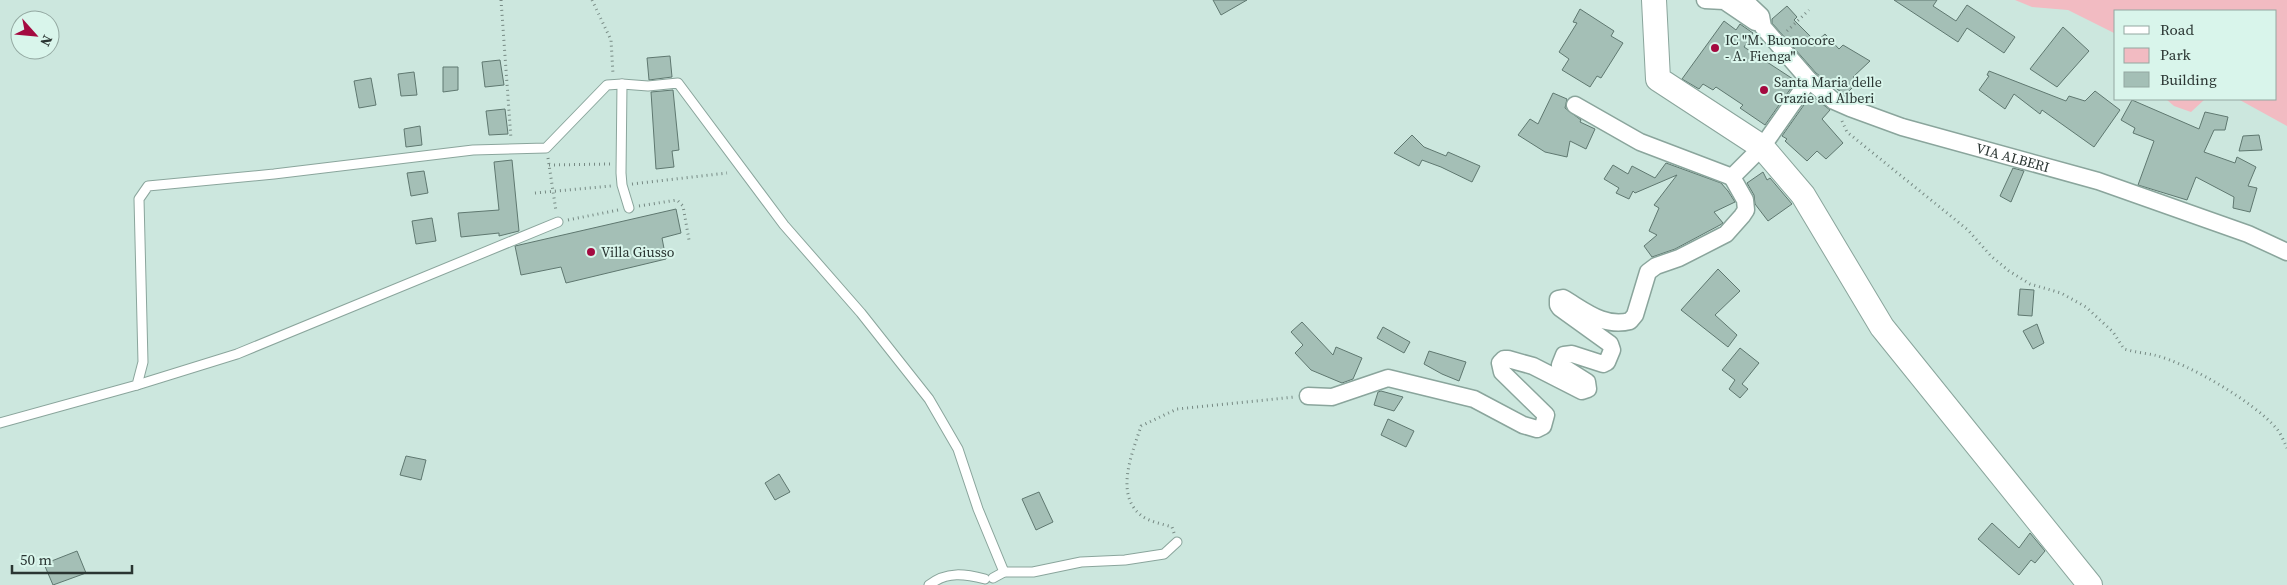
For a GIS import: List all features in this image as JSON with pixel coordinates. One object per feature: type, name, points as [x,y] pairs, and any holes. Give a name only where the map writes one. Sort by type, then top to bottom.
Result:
[{"type":"street","points":[[1654,0],[1658,79],[1762,147],[1803,195],[1882,327],[2090,585]]},
{"type":"street","name":"VIA ALBERI","points":[[1705,0],[1724,1],[1763,27],[1809,80],[1834,101],[1902,127],[2098,181],[2248,234],[2287,252]]},
{"type":"street","name":"VIA ALBERI","points":[[1744,0],[1760,16],[1763,27]]},
{"type":"street","points":[[1732,177],[1762,147],[1809,80]]},
{"type":"street","points":[[1308,396],[1332,397],[1388,378],[1474,399],[1523,425],[1537,429],[1543,426],[1546,415],[1502,372],[1500,363],[1504,359],[1533,366],[1582,391],[1588,389],[1587,382],[1560,365],[1564,355],[1572,354],[1603,364],[1607,362],[1612,350],[1610,344],[1560,308],[1557,301],[1560,297],[1596,318],[1608,322],[1630,321],[1635,315],[1648,272],[1656,266],[1678,258],[1726,234],[1746,210],[1745,200],[1732,177],[1640,142],[1575,105]]},
{"type":"lane","points":[[618,84],[622,185],[629,208]]},
{"type":"lane","points":[[137,385],[143,362],[139,199],[148,186],[274,174],[473,150],[546,148],[607,85],[648,86],[678,84],[784,225],[861,313],[929,398],[958,449],[978,509],[1004,572]]},
{"type":"lane","points":[[0,423],[137,385],[237,354],[468,261],[558,222]]},
{"type":"lane","points":[[929,585],[934,581],[962,573],[989,579],[1004,572],[1033,572],[1082,562],[1125,560],[1164,554],[1177,542]]},
{"type":"path","points":[[502,0],[511,149]]},
{"type":"path","points":[[592,0],[611,40],[618,84]]},
{"type":"path","points":[[1775,42],[1809,10]]},
{"type":"path","points":[[1834,101],[1847,132],[1968,230],[1991,256],[2009,271],[2030,284],[2061,293],[2086,307],[2113,332],[2124,349],[2154,355],[2178,363],[2222,387],[2261,412],[2278,430],[2287,448]]},
{"type":"path","points":[[546,148],[552,191]]},
{"type":"path","points":[[549,165],[621,164]]},
{"type":"path","points":[[1177,542],[1172,527],[1143,517],[1128,500],[1127,482],[1133,450],[1141,426],[1177,409],[1308,396]]},
{"type":"green space","points":[[2015,0],[2287,0],[2287,126],[2240,100],[2277,100],[2277,10],[2114,10],[2114,33],[2068,10],[2032,7]]},
{"type":"green space","points":[[2167,100],[2204,100],[2191,112],[2174,106]]},
{"type":"building","points":[[1213,0],[1247,0],[1221,15]]},
{"type":"building","points":[[1894,0],[1937,0],[1933,6],[1956,21],[1967,5],[2015,37],[2004,53],[1967,28],[1958,42]]},
{"type":"building","points":[[1787,6],[1797,17],[1794,20],[1816,42],[1825,34],[1839,49],[1843,45],[1870,61],[1853,77],[1858,82],[1845,95],[1816,73],[1772,23],[1772,19]]},
{"type":"building","points":[[1580,9],[1614,31],[1611,36],[1623,43],[1601,78],[1597,76],[1590,87],[1562,70],[1569,59],[1559,52],[1577,23],[1573,22]]},
{"type":"building","points":[[1724,21],[1736,30],[1740,24],[1753,33],[1744,47],[1796,81],[1765,125],[1740,108],[1743,105],[1716,87],[1713,90],[1703,84],[1699,89],[1682,79]]},
{"type":"building","points":[[2063,27],[2089,51],[2057,87],[2030,69]]},
{"type":"building","points":[[670,56],[672,77],[649,80],[647,58]]},
{"type":"building","points":[[500,60],[504,85],[485,87],[482,62]]},
{"type":"building","points":[[443,67],[458,67],[458,90],[443,92]]},
{"type":"building","points":[[1989,71],[2066,101],[2069,96],[2085,101],[2095,91],[2120,110],[2094,147],[2042,110],[2040,114],[2014,94],[2005,109],[1979,90],[1989,76],[1987,75]]},
{"type":"building","points":[[414,72],[417,95],[401,96],[398,74]]},
{"type":"building","points":[[371,78],[376,105],[359,108],[354,81]]},
{"type":"building","points":[[673,90],[679,150],[672,151],[674,167],[656,169],[651,92]]},
{"type":"building","points":[[1553,93],[1567,99],[1565,108],[1581,120],[1580,122],[1595,129],[1586,149],[1570,141],[1567,157],[1545,152],[1518,135],[1530,119],[1538,124]]},
{"type":"building","points":[[1811,95],[1830,110],[1822,119],[1843,143],[1826,159],[1817,151],[1807,161],[1782,136]]},
{"type":"building","points":[[2132,100],[2199,129],[2205,112],[2228,117],[2225,130],[2214,130],[2204,152],[2235,163],[2237,157],[2256,167],[2248,186],[2257,188],[2250,212],[2233,208],[2234,197],[2196,177],[2187,200],[2138,185],[2154,141],[2133,133],[2135,128],[2121,120]]},
{"type":"building","points":[[505,109],[508,134],[489,135],[486,111]]},
{"type":"building","points":[[420,126],[422,145],[406,147],[404,129]]},
{"type":"building","points":[[1412,135],[1424,147],[1446,156],[1448,152],[1480,166],[1472,182],[1422,160],[1419,166],[1394,153]]},
{"type":"building","points":[[2259,135],[2262,150],[2239,151],[2243,136]]},
{"type":"building","points":[[512,160],[519,231],[499,236],[499,233],[461,237],[458,213],[499,210],[494,162]]},
{"type":"building","points":[[1666,163],[1721,183],[1735,202],[1714,212],[1723,223],[1720,225],[1675,249],[1652,257],[1644,246],[1657,235],[1649,231],[1659,208],[1654,205],[1677,175],[1635,193],[1633,191],[1629,199],[1616,193],[1619,188],[1604,179],[1613,165],[1628,174],[1632,166],[1655,178]]},
{"type":"building","points":[[2013,168],[2024,171],[2011,202],[2000,196]]},
{"type":"building","points":[[424,171],[428,193],[411,196],[407,173]]},
{"type":"building","points":[[1763,172],[1767,180],[1770,178],[1792,204],[1768,221],[1755,204],[1754,195],[1747,183]]},
{"type":"building","name":"Villa Giusso","points":[[676,209],[681,233],[662,238],[666,259],[566,283],[561,267],[521,275],[515,246]]},
{"type":"building","points":[[432,218],[436,241],[416,244],[412,221]]},
{"type":"building","points":[[1718,269],[1740,291],[1715,315],[1737,335],[1728,347],[1681,310]]},
{"type":"building","points":[[2020,289],[2034,290],[2032,316],[2018,315]]},
{"type":"building","points":[[1302,322],[1333,355],[1336,347],[1362,358],[1353,379],[1342,383],[1311,370],[1295,353],[1303,345],[1291,332]]},
{"type":"building","points":[[2037,324],[2044,343],[2033,349],[2023,331]]},
{"type":"building","points":[[1383,327],[1410,342],[1404,353],[1377,338]]},
{"type":"building","points":[[1740,348],[1759,363],[1742,384],[1748,389],[1740,398],[1729,389],[1735,380],[1722,370]]},
{"type":"building","points":[[1429,351],[1466,362],[1459,381],[1424,364]]},
{"type":"building","points":[[1381,391],[1403,397],[1394,411],[1374,405],[1378,392]]},
{"type":"building","points":[[1388,419],[1414,431],[1406,447],[1381,435]]},
{"type":"building","points":[[406,456],[426,460],[421,480],[400,475]]},
{"type":"building","points":[[779,474],[790,492],[775,500],[765,483]]},
{"type":"building","points":[[1039,492],[1053,522],[1036,530],[1022,499]]},
{"type":"building","points":[[1992,523],[2019,548],[2030,533],[2045,551],[2035,563],[2031,560],[2019,575],[1978,539]]},
{"type":"building","points":[[77,551],[86,573],[53,585],[44,564]]},
{"type":"place","name":"IC \"M. Buonocore - A. Fienga\"","points":[[1715,48]]},
{"type":"place","name":"Santa Maria delle Grazie ad Alberi","points":[[1764,90]]},
{"type":"place","name":"Villa Giusso","points":[[591,252]]}]
